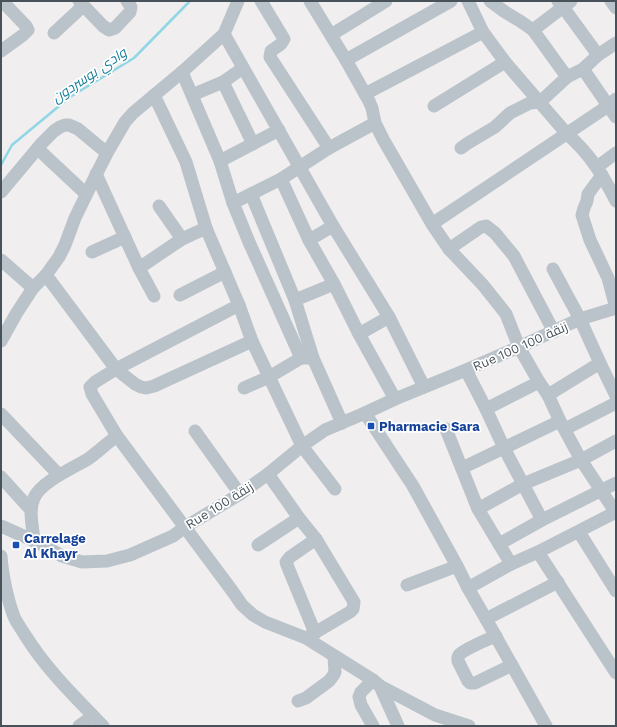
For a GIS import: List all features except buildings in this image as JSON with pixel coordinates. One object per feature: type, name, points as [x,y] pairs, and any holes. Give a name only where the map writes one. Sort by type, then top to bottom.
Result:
[{"type":"street","points":[[54,33],[81,3],[103,26],[108,30],[111,30],[115,28],[130,12],[131,7],[127,1]]},
{"type":"street","points":[[1,341],[33,288],[46,274],[62,251],[86,194],[125,122],[224,34],[238,1]]},
{"type":"street","points":[[261,1],[284,39],[281,44],[271,51],[270,57],[329,148]]},
{"type":"street","points":[[310,1],[365,94],[372,108],[375,123],[383,139],[432,224],[449,249],[506,314],[519,347],[548,395],[581,460],[616,513],[511,564],[468,588]]},
{"type":"street","points":[[346,60],[451,1]]},
{"type":"street","points":[[468,1],[483,32],[505,62],[567,134],[575,140],[600,171],[616,201]]},
{"type":"street","points":[[490,1],[533,30],[567,77]]},
{"type":"street","points":[[611,1],[616,8]]},
{"type":"street","points":[[1,51],[28,30],[4,3]]},
{"type":"street","points":[[331,35],[380,3]]},
{"type":"street","points":[[533,30],[564,3],[598,55]]},
{"type":"street","points":[[365,94],[483,32]]},
{"type":"street","points":[[224,34],[334,226],[389,317],[424,387]]},
{"type":"street","points":[[461,148],[495,126],[510,113],[530,102],[540,102],[567,77],[582,69],[598,55],[616,43]]},
{"type":"street","points":[[434,106],[505,62]]},
{"type":"street","points":[[192,95],[223,82],[243,68]]},
{"type":"street","points":[[582,69],[612,102],[616,117]]},
{"type":"street","points":[[182,72],[220,160],[233,203],[249,242],[307,358],[342,423]]},
{"type":"street","points":[[223,82],[253,144]]},
{"type":"street","points":[[154,95],[186,162],[206,228],[239,305],[252,341],[302,446],[335,489]]},
{"type":"street","points":[[432,224],[567,134],[612,102]]},
{"type":"street","points":[[233,203],[281,179],[329,148],[375,123]]},
{"type":"street","points":[[1,192],[54,131],[64,125],[69,125],[78,129],[107,153]]},
{"type":"street","points":[[220,160],[279,130]]},
{"type":"street","points":[[38,149],[86,194]]},
{"type":"street","points":[[616,153],[600,171],[588,194],[582,215],[590,240],[608,278],[616,308]]},
{"type":"street","points":[[96,174],[139,268],[154,296]]},
{"type":"street","points":[[281,179],[309,240],[395,399]]},
{"type":"street","points":[[251,194],[295,300],[307,358]]},
{"type":"street","points":[[159,206],[182,239]]},
{"type":"street","points":[[309,240],[334,226]]},
{"type":"street","points":[[449,249],[481,227],[486,226],[491,229],[514,256],[554,332]]},
{"type":"street","points":[[139,268],[182,239],[206,228]]},
{"type":"street","points":[[92,252],[125,236]]},
{"type":"street","points":[[1,260],[33,288]]},
{"type":"street","points":[[552,269],[580,319],[616,396]]},
{"type":"street","points":[[180,295],[225,272]]},
{"type":"street","points":[[46,274],[116,369],[141,387],[146,388],[154,386],[252,341]]},
{"type":"street","points":[[295,300],[334,284]]},
{"type":"street","points":[[239,305],[94,382],[90,387],[92,394],[117,436],[242,604],[253,615],[265,622],[310,635],[334,656],[438,721],[468,726]]},
{"type":"street","name":"Rue 100 زنقة 100","points":[[424,387],[554,332],[580,319],[616,308]]},
{"type":"street","points":[[359,334],[389,317]]},
{"type":"street","points":[[244,388],[269,378],[307,358]]},
{"type":"street","points":[[548,395],[600,363]]},
{"type":"street","points":[[466,370],[504,448],[542,520]]},
{"type":"street","points":[[486,409],[539,382]]},
{"type":"street","name":"Rue 100 زنقة","points":[[2,530],[34,541],[62,556],[82,562],[107,561],[130,555],[173,536],[185,527],[240,494],[325,430],[365,414],[424,387]]},
{"type":"street","points":[[462,468],[504,448],[616,402]]},
{"type":"street","points":[[1,414],[59,475]]},
{"type":"street","points":[[365,414],[413,486],[468,588],[546,726]]},
{"type":"street","points":[[446,429],[478,509],[511,564]]},
{"type":"street","points":[[195,432],[240,494]]},
{"type":"street","points":[[34,541],[31,510],[38,491],[59,475],[88,458],[117,436]]},
{"type":"street","points":[[478,509],[523,484],[581,460],[616,441]]},
{"type":"street","points":[[268,474],[299,518],[316,539],[354,602],[353,608],[350,612],[310,635]]},
{"type":"street","points":[[1,477],[31,510]]},
{"type":"street","points":[[499,544],[542,520],[616,483]]},
{"type":"street","points":[[258,545],[299,518]]},
{"type":"street","points":[[578,532],[616,591]]},
{"type":"street","points":[[310,635],[286,562],[290,557],[316,539]]},
{"type":"street","points":[[538,552],[616,674]]},
{"type":"street","points":[[1,556],[13,615],[36,652],[64,686],[103,726]]},
{"type":"street","points":[[407,585],[457,566]]},
{"type":"street","points":[[486,619],[558,582]]},
{"type":"street","points":[[496,636],[464,651],[459,655],[458,661],[468,681],[470,683],[475,683],[512,665]]},
{"type":"street","points":[[298,701],[306,698],[329,681],[333,676],[335,672],[334,656]]},
{"type":"street","points":[[372,726],[361,705],[359,697],[361,692],[376,683]]},
{"type":"street","points":[[376,683],[398,726]]},
{"type":"street","points":[[79,726],[93,716]]},
{"type":"waterway","name":"وادي بوسردون","points":[[1,165],[12,145],[70,97],[134,58],[190,1]]},
{"type":"place","name":"Pharmacie Sara","points":[[371,426]]},
{"type":"place","name":"Carrelage Al Khayr","points":[[16,545]]}]
